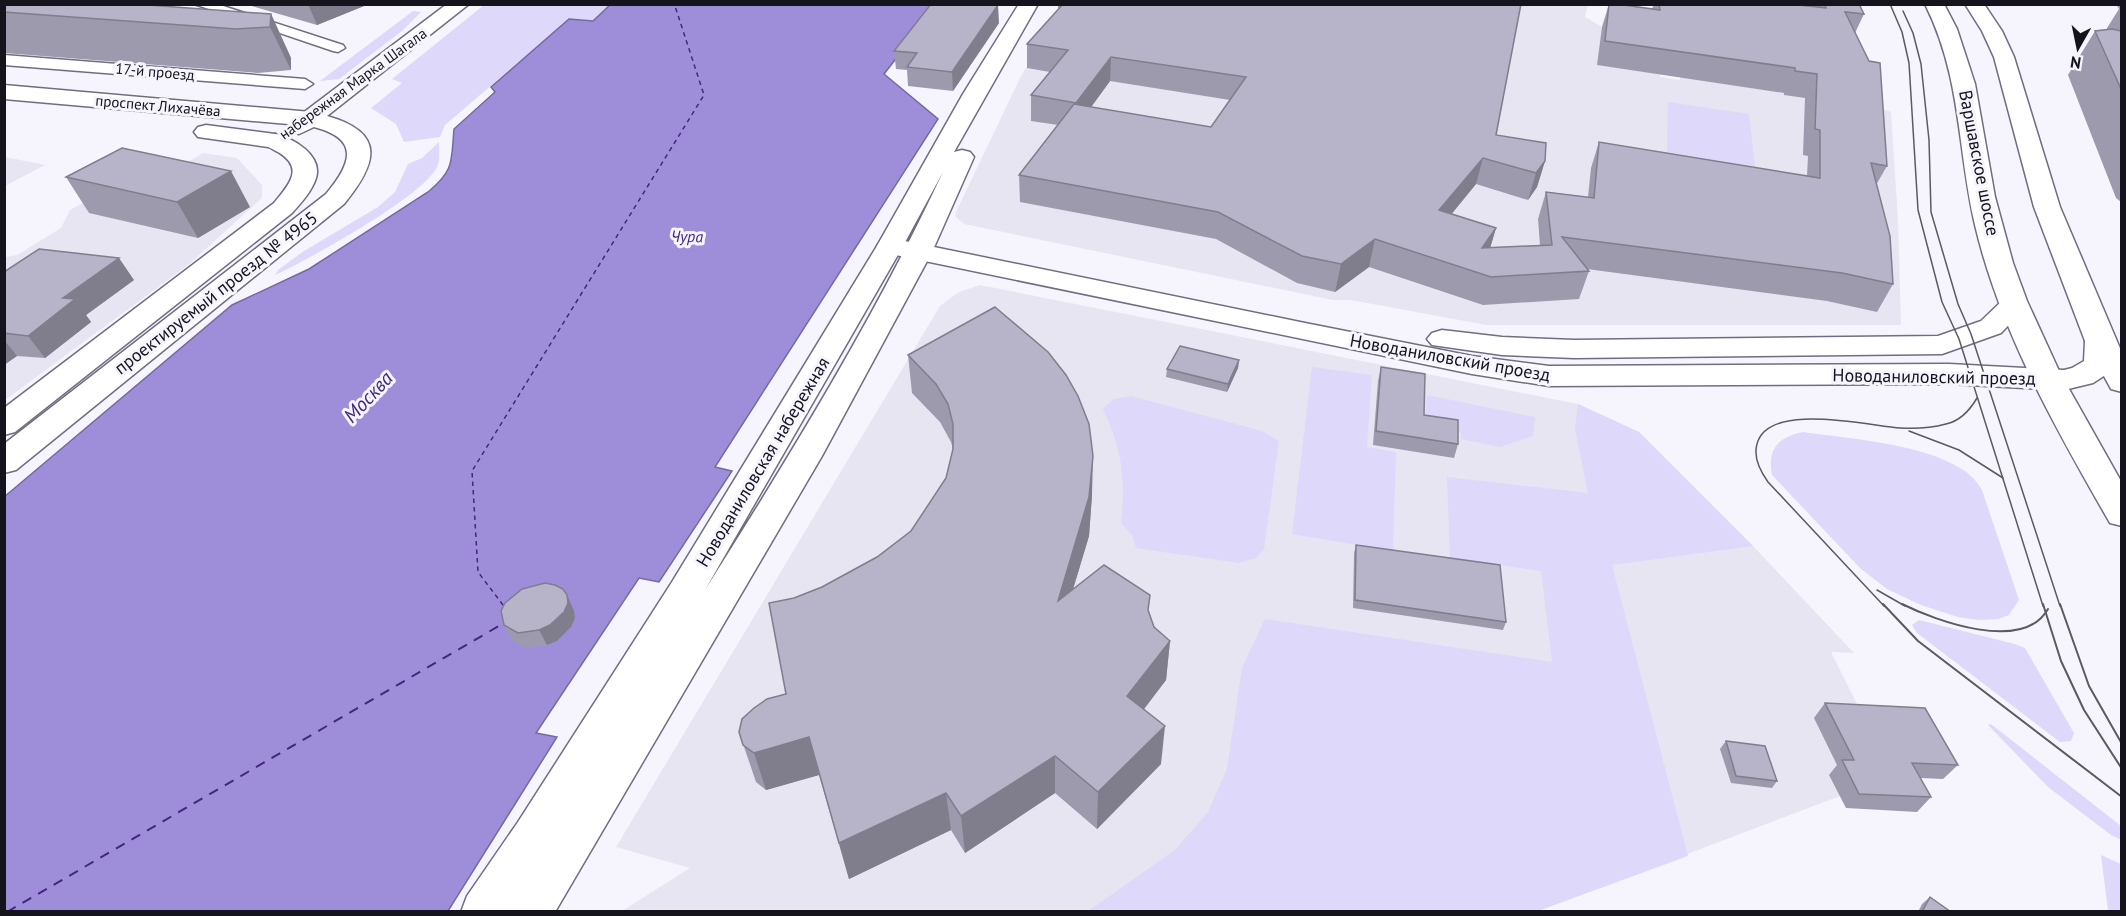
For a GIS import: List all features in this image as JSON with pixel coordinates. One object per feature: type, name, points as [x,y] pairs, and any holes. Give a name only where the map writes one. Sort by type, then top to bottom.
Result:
[{"type":"main road","name":"набережная Марка Шагала","points":[[275,141],[311,119],[460,4]]},
{"type":"main road","name":"Новоданиловская набережная","points":[[529,912],[806,456],[909,241],[974,94],[1029,4]]},
{"type":"main road","name":"Новоданиловская набережная","points":[[484,912],[909,241],[1045,4]]},
{"type":"main road","name":"Варшавское шоссе","points":[[1934,4],[1945,23],[1956,52],[1988,225],[2013,306],[2046,379],[2121,514]]},
{"type":"main road","points":[[1974,4],[1992,32],[2004,57],[2047,207],[2100,341],[2121,382]]},
{"type":"main road","name":"проспект Лихачёва","points":[[4,92],[311,119]]},
{"type":"main road","name":"проспект Лихачёва","points":[[4,112],[180,129],[275,141]]},
{"type":"main road","name":"проектируемый проезд № 4965","points":[[4,462],[335,199],[350,183],[358,170],[360,156],[358,143],[349,133],[336,126],[311,119]]},
{"type":"main road","name":"проектируемый проезд № 4965","points":[[4,425],[283,208],[297,191],[306,173],[303,161],[297,152],[275,141]]},
{"type":"main road","name":"Новоданиловский проезд","points":[[909,241],[1350,323],[1502,346],[1643,349],[1942,345],[1991,327],[2013,306]]},
{"type":"main road","name":"Новоданиловский проезд","points":[[909,241],[1314,334],[1472,365],[1549,376],[1948,374],[2064,380],[2082,376],[2099,365],[2100,341]]},
{"type":"street","points":[[201,4],[338,48]]},
{"type":"street","name":"17-й проезд","points":[[4,60],[305,84]]},
{"type":"shaded area","points":[[484,5],[611,5],[593,21],[569,19],[445,125],[440,137],[404,142],[396,124],[371,108],[402,83],[392,79]]},
{"type":"shaded area","points":[[1063,5],[1588,5],[1585,17],[1602,27],[1598,65],[1660,74],[1660,77],[1680,80],[1680,77],[1784,93],[1785,95],[1874,106],[1891,112],[1898,221],[1901,325],[1486,325],[1351,300],[1333,300],[964,224],[956,217],[956,212],[1020,78]]},
{"type":"shaded area","points":[[413,11],[421,12],[402,31],[339,79],[320,81]]},
{"type":"shaded area","points":[[1668,102],[1749,114],[1755,167],[1667,152]]},
{"type":"shaded area","points":[[439,142],[438,165],[413,192],[364,226],[275,275],[278,270],[304,251],[378,207],[395,192],[408,164],[422,158]]},
{"type":"shaded area","points":[[203,153],[237,158],[262,185],[262,198],[188,265],[5,400],[5,257],[17,255],[61,228],[70,210],[165,157],[188,162]]},
{"type":"shaded area","points":[[5,157],[45,165],[5,186]]},
{"type":"shaded area","points":[[980,285],[1578,404],[1639,432],[1753,546],[1854,653],[1831,652],[1865,720],[1842,775],[1840,796],[1538,911],[622,911],[690,868],[616,847],[940,306],[959,292]]},
{"type":"shaded area","points":[[1312,367],[1372,375],[1367,447],[1396,452],[1393,551],[1292,534]]},
{"type":"shaded area","points":[[1427,395],[1535,417],[1533,436],[1500,447],[1461,439],[1461,432],[1424,425]]},
{"type":"shaded area","points":[[1131,396],[1262,431],[1279,441],[1264,549],[1256,558],[1239,563],[1136,548],[1132,535],[1121,523],[1123,478],[1121,464],[1115,437],[1103,409],[1113,399]]},
{"type":"shaded area","points":[[1578,404],[1639,432],[1753,546],[1612,565],[1688,856],[1538,911],[1087,912],[1176,849],[1208,812],[1227,769],[1242,668],[1265,619],[1552,662],[1541,571],[1450,558],[1447,477],[1588,493],[1575,429]]},
{"type":"shaded area","points":[[1803,432],[1901,447],[1951,463],[1970,475],[1982,490],[2019,600],[2009,615],[1998,619],[1979,620],[1958,617],[1921,605],[1887,589],[1861,569],[1772,475],[1771,458],[1776,446],[1787,437]]},
{"type":"shaded area","points":[[1919,620],[2025,648],[2074,733],[2071,741],[2060,742],[1917,633],[1912,625]]},
{"type":"shaded area","points":[[1991,724],[2121,826],[2121,840],[2111,835],[2048,787],[1988,725]]},
{"type":"shaded area","points":[[2101,855],[2121,864],[2121,911],[2108,911]]},
{"type":"water","points":[[611,4],[938,5],[884,74],[938,119],[715,467],[732,471],[659,582],[639,578],[536,733],[557,737],[448,911],[5,911],[4,497],[232,305],[309,269],[428,192],[443,177],[450,164],[454,129],[495,92],[491,87],[569,19],[593,21]]},
{"type":"building","points":[[4,4],[135,4],[271,14],[270,27],[236,29],[4,12]]},
{"type":"building","points":[[931,4],[998,5],[952,72],[907,67],[917,53],[894,51]]},
{"type":"building","points":[[1063,4],[1521,4],[1496,135],[1546,143],[1545,161],[1536,173],[1483,158],[1439,210],[1496,228],[1482,248],[1552,245],[1546,192],[1594,198],[1599,142],[1820,178],[1820,130],[1815,129],[1817,74],[1795,71],[1795,68],[1605,41],[1609,4],[1660,10],[1659,4],[1789,4],[1826,8],[1825,4],[1859,4],[1864,14],[1845,12],[1869,61],[1880,63],[1887,166],[1871,163],[1890,236],[1893,284],[1842,273],[1562,237],[1589,271],[1491,277],[1375,239],[1341,264],[1302,256],[1218,212],[1019,175],[1074,104],[1211,127],[1246,77],[1111,57],[1076,103],[1031,95],[1068,50],[1027,44]]},
{"type":"building","points":[[2112,29],[2121,31],[2121,89],[2095,31]]},
{"type":"building","points":[[122,148],[231,171],[177,202],[66,177]]},
{"type":"building","points":[[39,249],[119,258],[63,298],[75,299],[28,336],[4,333],[4,272]]},
{"type":"building","points":[[995,307],[1048,352],[1066,375],[1078,396],[1089,424],[1093,456],[1089,497],[1058,601],[1104,565],[1150,595],[1148,610],[1154,627],[1170,641],[1127,696],[1165,726],[1098,792],[1055,756],[961,816],[946,793],[839,843],[809,737],[754,753],[743,745],[739,732],[742,719],[754,708],[767,699],[786,694],[769,603],[794,598],[822,587],[877,557],[911,531],[946,478],[953,449],[953,424],[948,404],[936,384],[908,355]]},
{"type":"building","points":[[1180,346],[1239,360],[1228,384],[1167,369]]},
{"type":"building","points":[[1381,367],[1425,374],[1424,415],[1458,420],[1458,444],[1376,431]]},
{"type":"building","points":[[1356,545],[1500,565],[1506,622],[1355,600]]},
{"type":"building","points":[[545,583],[563,589],[567,595],[568,603],[564,612],[550,625],[539,630],[518,633],[504,625],[501,611],[505,603],[522,589]]},
{"type":"building","points":[[1825,703],[1925,708],[1958,765],[1912,763],[1931,797],[1859,794],[1842,760],[1854,760]]},
{"type":"building","points":[[1726,741],[1765,746],[1777,781],[1736,776]]},
{"type":"building","points":[[1930,897],[1951,912],[1922,912]]},
{"type":"ferry route","points":[[503,605],[478,572],[472,471],[704,95],[675,6],[680,4]]},
{"type":"ferry route","points":[[7,912],[504,623]]},
{"type":"tram line","points":[[1890,4],[1902,32],[1909,63],[1918,210],[1942,302],[1959,339],[2003,478]]},
{"type":"tram line","points":[[1903,11],[1913,33],[1921,64],[1929,140],[1931,212],[1958,304],[1971,334],[2060,606]]},
{"type":"tram line","points":[[1884,606],[1768,482],[1758,464],[1757,444],[1765,431],[1780,423],[1799,420],[1821,419],[1906,428],[1923,428],[1951,423],[1968,411],[1977,398]]},
{"type":"tram line","points":[[1909,431],[1959,450],[2003,478]]},
{"type":"tram line","points":[[2003,478],[2043,606]]},
{"type":"tram line","points":[[1877,590],[1905,606]]},
{"type":"tram line","points":[[1883,604],[1918,641],[2122,797]]},
{"type":"tram line","points":[[1902,604],[1957,625],[2000,631],[2019,629],[2036,622],[2045,612]]},
{"type":"tram line","points":[[2043,604],[2045,612]]},
{"type":"tram line","points":[[2060,604],[2089,686],[2122,744]]},
{"type":"tram line","points":[[2045,612],[2061,661],[2084,710],[2122,769]]},
{"type":"water label","name":"Чура","points":[[687,236]]},
{"type":"water label","name":"Москва","points":[[368,397]]}]
